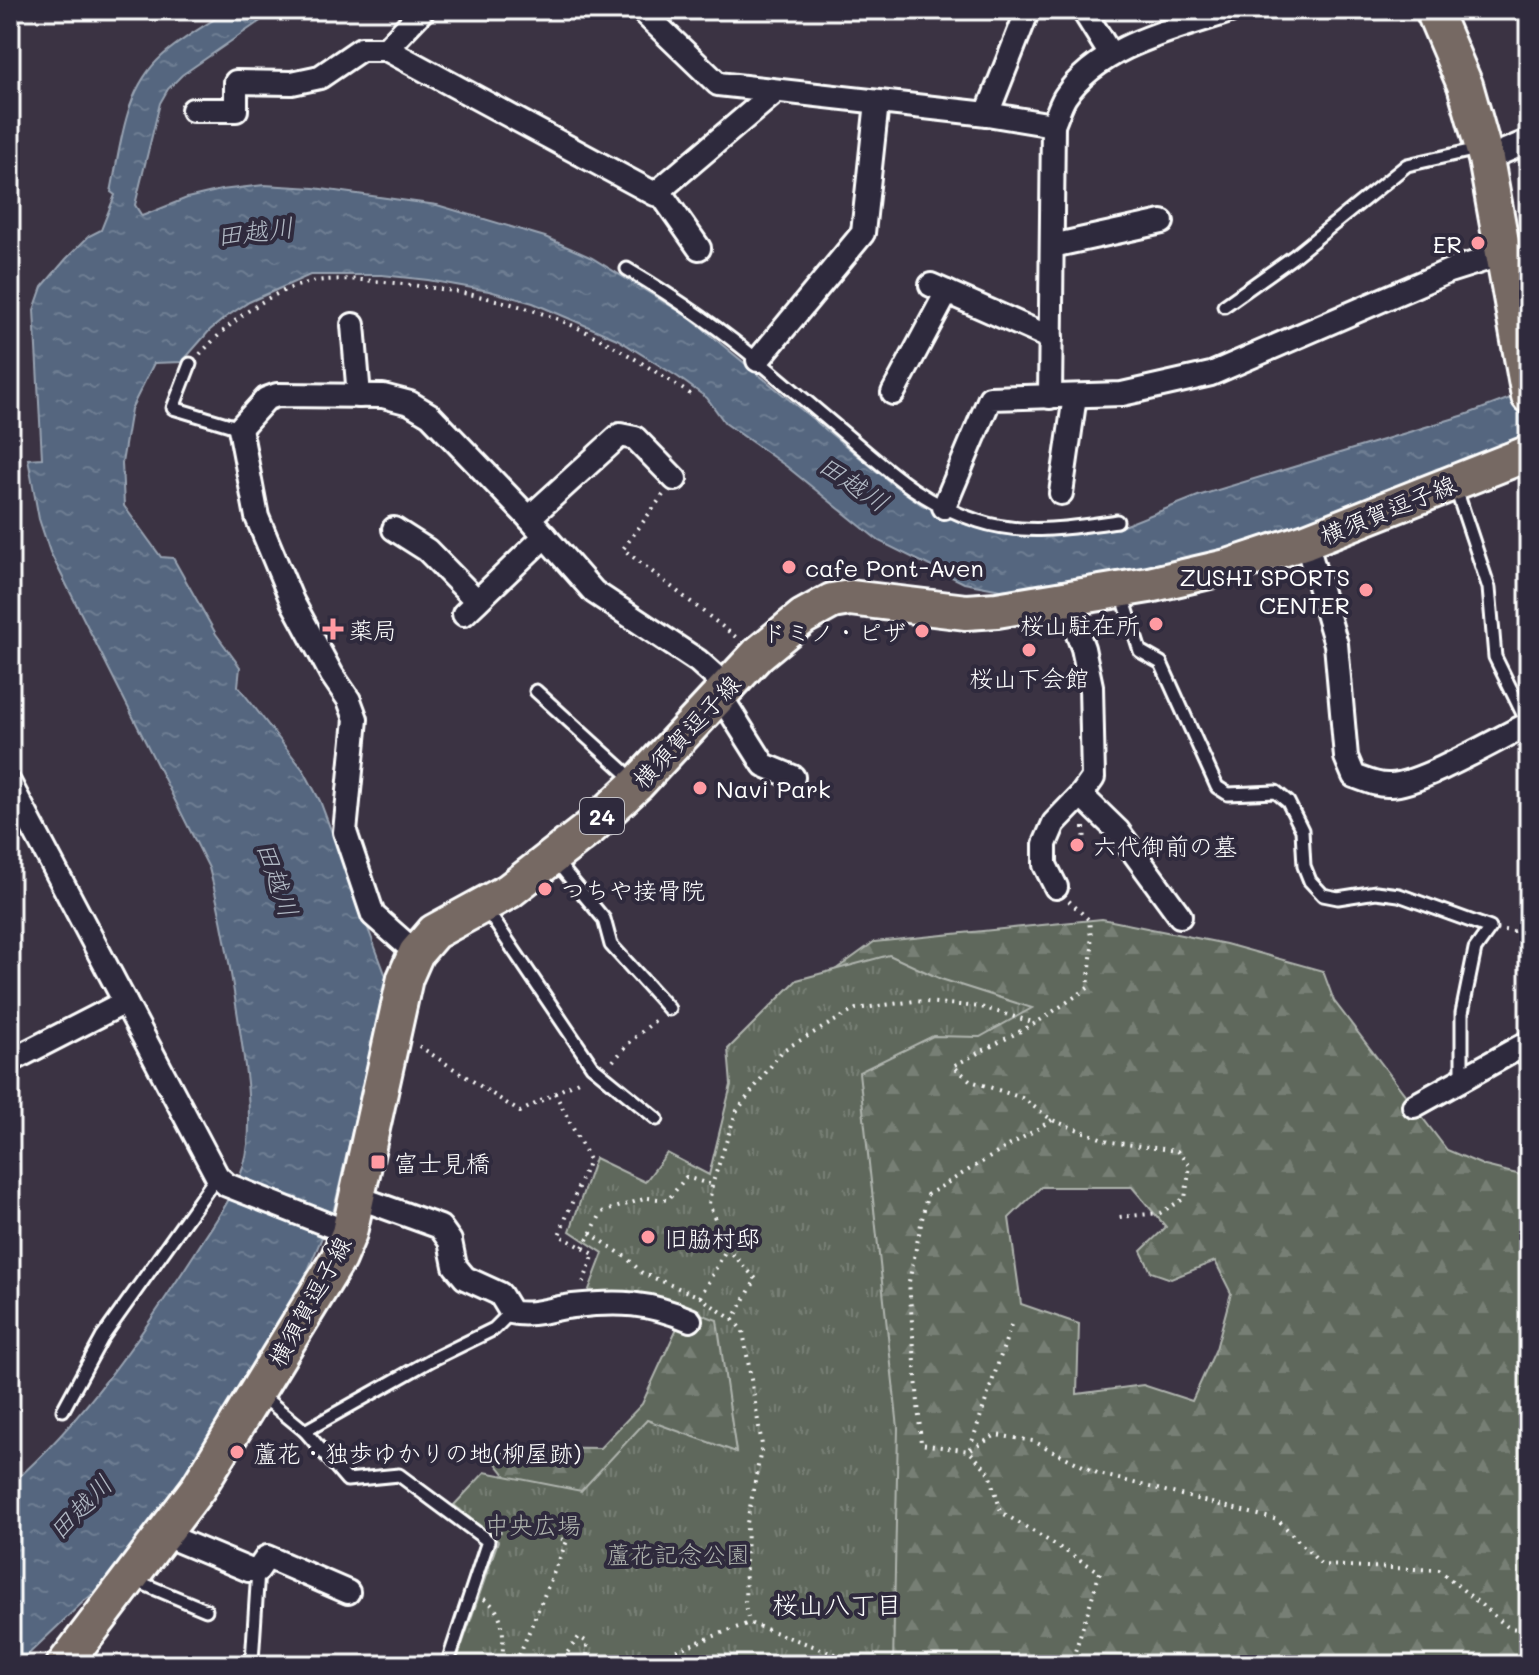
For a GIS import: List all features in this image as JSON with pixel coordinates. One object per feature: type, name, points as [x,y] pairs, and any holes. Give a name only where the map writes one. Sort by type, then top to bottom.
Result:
[{"type":"main road","points":[[1433,10],[1465,85],[1484,154],[1528,392]]},
{"type":"main road","name":"横須賀逗子線","points":[[70,1663],[198,1488],[332,1271],[340,1230],[357,1197],[392,1031],[405,978],[416,953],[434,932],[509,891],[553,859],[637,784],[758,654],[803,617],[832,601],[850,598],[966,612],[997,610],[1120,590],[1231,566],[1306,541],[1529,453]]},
{"type":"street","points":[[386,49],[423,10]]},
{"type":"street","points":[[641,10],[718,84],[987,114],[1053,125]]},
{"type":"street","points":[[987,114],[1028,10]]},
{"type":"street","points":[[1083,10],[1111,55]]},
{"type":"street","points":[[1050,397],[1053,125],[1065,98],[1083,76],[1111,55],[1233,10]]},
{"type":"street","points":[[193,110],[236,110],[236,82],[292,83],[320,77],[361,49],[386,49],[655,194],[775,92]]},
{"type":"street","points":[[758,360],[863,233],[877,102]]},
{"type":"street","points":[[1484,154],[1529,141]]},
{"type":"street","points":[[659,191],[699,248]]},
{"type":"street","points":[[1052,246],[1162,222]]},
{"type":"street","points":[[944,507],[990,398],[1122,394],[1174,385],[1211,374],[1449,271],[1503,254]]},
{"type":"street","points":[[893,393],[939,288],[1051,338]]},
{"type":"street","points":[[353,325],[359,396]]},
{"type":"street","points":[[416,953],[373,915],[345,832],[356,719],[349,700],[292,601],[257,517],[240,428],[266,399],[277,395],[383,396],[410,403],[430,415],[529,518],[594,592],[698,661],[724,691],[764,765],[793,777]]},
{"type":"street","points":[[1061,493],[1075,396]]},
{"type":"street","points":[[529,518],[620,435],[635,438],[675,479]]},
{"type":"street","points":[[394,529],[427,550],[470,608],[545,536]]},
{"type":"street","points":[[1306,541],[1336,644],[1346,757],[1354,776],[1391,786],[1420,777],[1528,724]]},
{"type":"street","points":[[1056,887],[1045,865],[1045,844],[1054,823],[1093,778],[1091,686],[1083,648],[1065,600]]},
{"type":"street","points":[[11,789],[222,1180],[340,1230]]},
{"type":"street","points":[[1081,795],[1118,831],[1180,916]]},
{"type":"street","points":[[10,1061],[125,1002]]},
{"type":"street","points":[[1414,1106],[1529,1042]]},
{"type":"street","points":[[357,1197],[440,1227],[450,1241],[455,1266],[465,1278],[500,1294],[511,1312],[522,1314],[574,1306],[639,1304],[660,1307],[690,1320]]},
{"type":"street","points":[[165,1535],[249,1570],[258,1570],[267,1557],[348,1592]]},
{"type":"lane","points":[[1224,306],[1293,257],[1407,165],[1484,154]]},
{"type":"lane","points":[[627,269],[671,296],[758,360],[907,487],[944,507],[979,521],[1015,528],[1059,529],[1117,521]]},
{"type":"lane","points":[[190,364],[173,408],[240,428]]},
{"type":"lane","points":[[1454,482],[1489,588],[1495,657],[1528,724]]},
{"type":"lane","points":[[1120,590],[1140,651],[1161,663],[1217,787],[1228,794],[1276,792],[1288,802],[1302,830],[1304,866],[1310,881],[1323,895],[1338,898],[1376,892],[1399,895],[1490,928],[1475,949],[1462,1013],[1462,1080]]},
{"type":"lane","points":[[536,691],[637,784]]},
{"type":"lane","points":[[553,859],[604,919],[611,945],[669,1009]]},
{"type":"lane","points":[[483,905],[595,1068],[657,1119]]},
{"type":"lane","points":[[63,1410],[102,1338],[222,1180]]},
{"type":"lane","points":[[305,1431],[431,1360],[494,1329],[511,1312]]},
{"type":"lane","points":[[257,1393],[305,1431],[347,1480],[399,1475],[488,1541],[447,1665]]},
{"type":"lane","points":[[252,1661],[258,1570]]},
{"type":"lane","points":[[130,1578],[206,1610]]},
{"type":"path","points":[[190,364],[228,325],[264,300],[316,281],[361,279],[429,287],[498,301],[558,319],[634,357],[695,397]]},
{"type":"path","points":[[675,479],[623,549],[758,654]]},
{"type":"path","points":[[1056,887],[1089,920],[1092,948],[1088,988],[1036,1023],[953,1066],[971,1081],[1022,1098],[1052,1120],[1111,1142],[1177,1151],[1190,1166],[1185,1198],[1160,1213],[1119,1217]]},
{"type":"path","points":[[1490,928],[1513,931],[1529,927]]},
{"type":"path","points":[[733,1320],[756,1279],[727,1248],[709,1204],[712,1185],[736,1112],[783,1050],[856,1009],[915,1001],[981,1007],[1036,1023]]},
{"type":"path","points":[[392,1031],[432,1053],[520,1112],[595,1068],[616,1061],[632,1040],[669,1009]]},
{"type":"path","points":[[555,1093],[589,1160],[559,1235],[594,1254],[574,1306]]},
{"type":"path","points":[[1052,1120],[927,1195],[909,1282],[921,1444],[969,1451],[990,1473],[1001,1512],[1100,1572],[1073,1658],[1077,1665]]},
{"type":"path","points":[[582,1248],[602,1212],[647,1198],[668,1200],[686,1177],[712,1185]]},
{"type":"path","points":[[700,1297],[727,1248]]},
{"type":"path","points":[[969,1451],[1011,1325]]},
{"type":"path","points":[[969,1451],[996,1435],[1033,1441],[1099,1474],[1278,1520],[1322,1565],[1439,1570],[1509,1628],[1529,1630]]},
{"type":"path","points":[[749,1623],[745,1605],[747,1523],[762,1445]]},
{"type":"path","points":[[488,1541],[514,1518],[567,1541],[515,1665]]},
{"type":"path","points":[[469,1594],[488,1600],[503,1622],[502,1665]]},
{"type":"path","points":[[658,1665],[669,1653],[749,1623],[866,1665]]},
{"type":"path","points":[[558,1665],[579,1637],[587,1642],[587,1660],[583,1665]]},
{"type":"green space","name":"中央広場","points":[[1102,919],[1226,944],[1323,971],[1334,1001],[1447,1150],[1485,1166],[1529,1177],[1529,1665],[472,1665],[527,1503],[491,1457],[517,1447],[600,1448],[642,1404],[683,1315],[757,1026],[874,942]],"holes":[[[1041,1187],[1132,1187],[1166,1227],[1141,1251],[1151,1272],[1171,1279],[1215,1261],[1231,1293],[1216,1349],[1192,1401],[1143,1385],[1077,1394],[1079,1324],[1021,1304],[1009,1218]]]},
{"type":"green space","name":"蘆花記念公園","points":[[889,955],[941,979],[1032,1008],[980,1037],[933,1036],[859,1072],[898,1428],[893,1665],[455,1665],[498,1541],[454,1505],[485,1472],[581,1491],[647,1420],[736,1452],[717,1320],[647,1294],[587,1295],[603,1253],[570,1231],[595,1158],[645,1182],[667,1153],[709,1175],[731,1085],[728,1049],[797,980]]},
{"type":"water","name":"田越川","points":[[229,10],[276,10],[182,75],[168,89],[160,103],[135,205],[142,216],[187,198],[264,185],[314,188],[437,205],[545,237],[592,258],[687,316],[922,505],[984,530],[1014,536],[1080,534],[1123,526],[1198,496],[1465,415],[1529,391],[1529,438],[1490,450],[1273,536],[1201,556],[1094,579],[1001,590],[964,583],[879,541],[786,466],[725,423],[707,398],[617,339],[533,303],[489,291],[382,275],[310,275],[249,302],[226,317],[182,362],[154,363],[131,409],[122,463],[124,506],[161,557],[173,558],[216,634],[240,667],[238,686],[304,771],[320,801],[387,979],[334,1209],[297,1296],[184,1485],[114,1577],[17,1665],[10,1665],[10,1485],[87,1405],[155,1314],[228,1201],[241,1174],[248,1144],[248,1096],[243,1049],[209,868],[50,552],[39,519],[28,459],[42,458],[34,310],[42,287],[89,236],[101,230],[115,195],[111,192],[126,119],[139,85],[149,70],[178,43]]},
{"type":"place","name":"ER","points":[[1478,243]]},
{"type":"place","name":"cafe Pont-Aven","points":[[789,567]]},
{"type":"place","name":"ZUSHI SPORTS CENTER","points":[[1366,590]]},
{"type":"place","name":"桜山駐在所","points":[[1156,624]]},
{"type":"place","name":"薬局","points":[[333,629]]},
{"type":"place","name":"ドミノ・ピザ","points":[[922,631]]},
{"type":"place","name":"桜山下会館","points":[[1029,650]]},
{"type":"place","name":"Navi Park","points":[[700,788]]},
{"type":"place","name":"六代御前の墓","points":[[1077,845]]},
{"type":"place","name":"つちや接骨院","points":[[545,889]]},
{"type":"place","name":"富士見橋","points":[[378,1162]]},
{"type":"place","name":"旧脇村邸","points":[[648,1237]]},
{"type":"place","name":"蘆花・独歩ゆかりの地(柳屋跡)","points":[[237,1452]]},
{"type":"district","name":"桜山八丁目","points":[[837,1604]]}]
